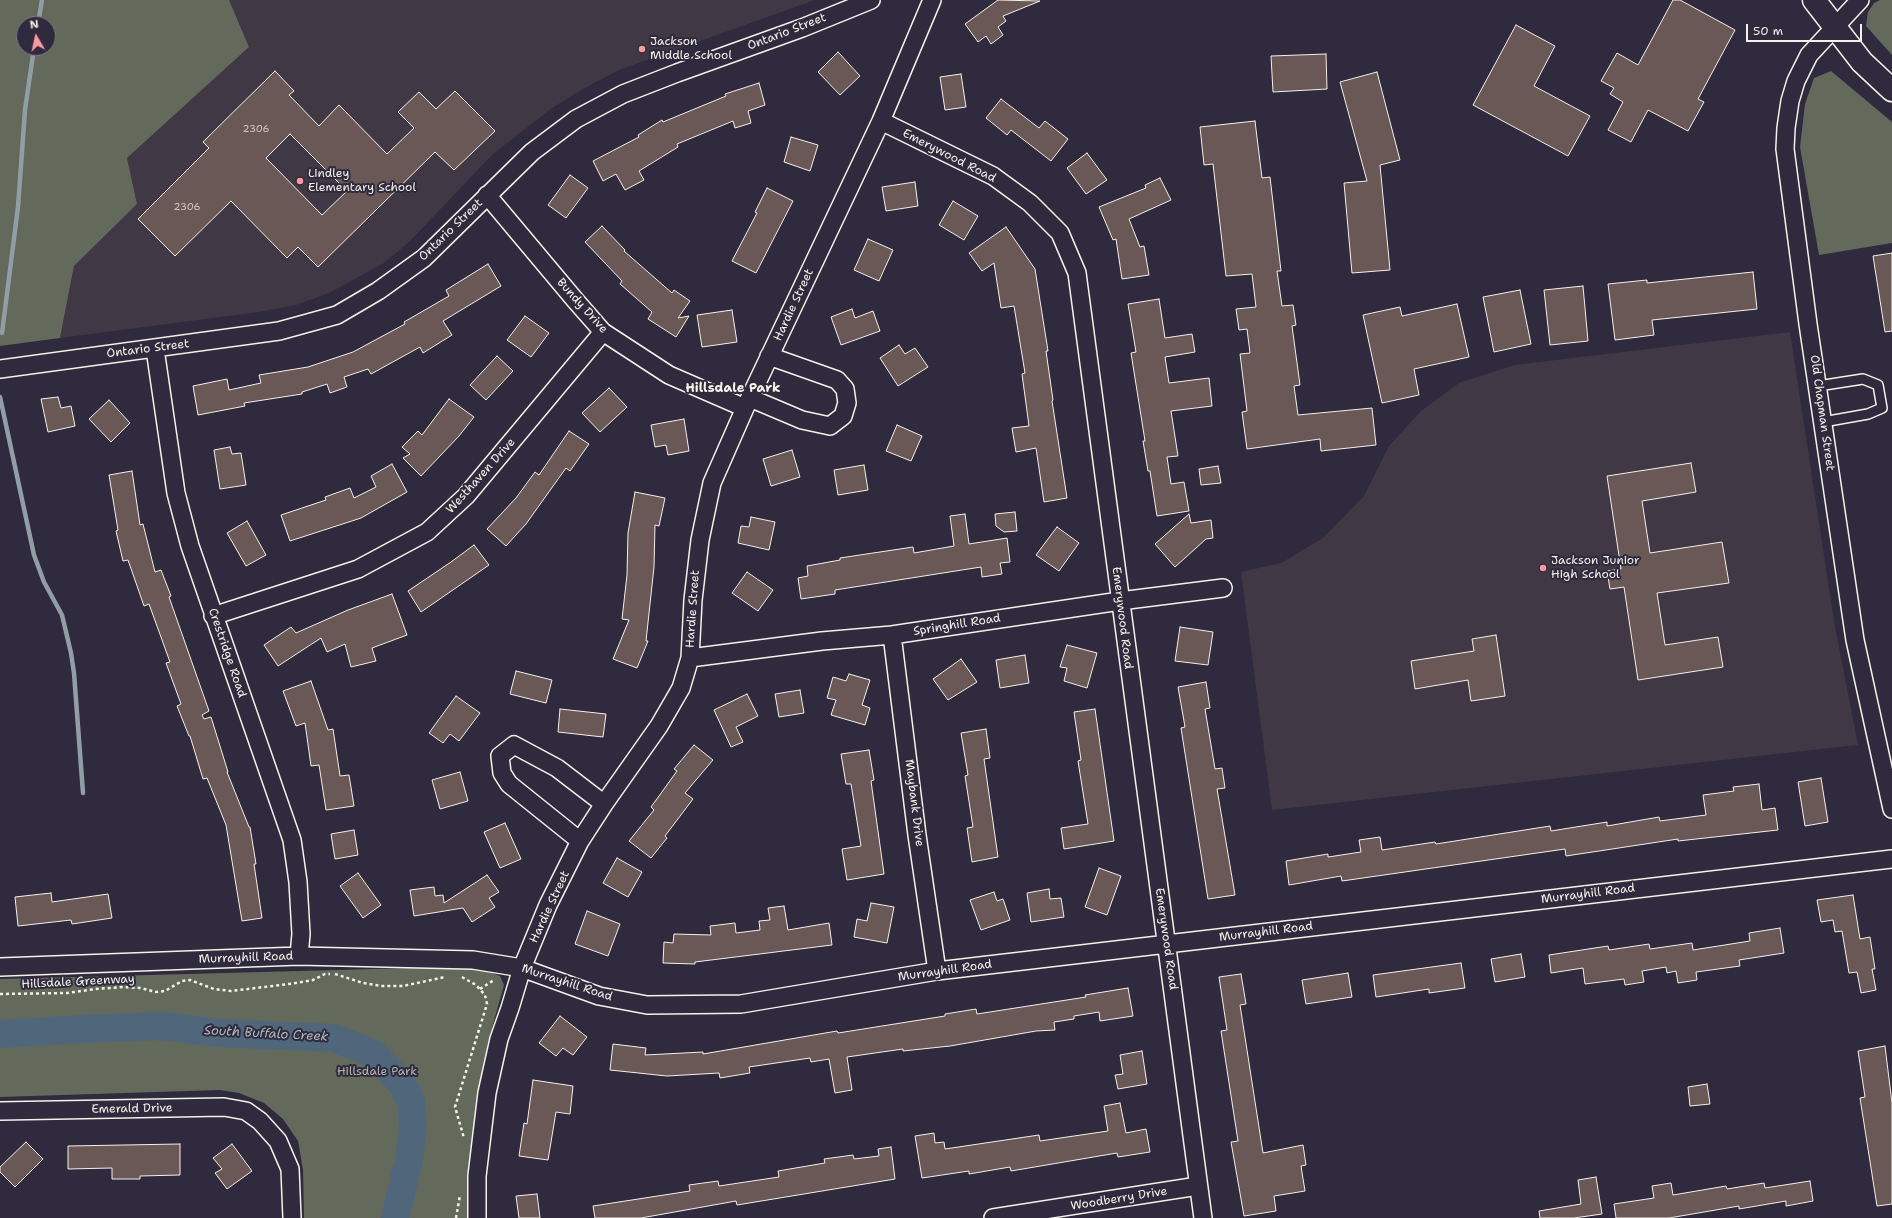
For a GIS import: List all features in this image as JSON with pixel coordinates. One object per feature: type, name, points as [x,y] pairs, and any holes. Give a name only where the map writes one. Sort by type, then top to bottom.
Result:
[{"type":"main road","points":[[1814,0],[1862,62],[1892,90]]},
{"type":"street","name":"Ontario Street","points":[[0,369],[279,331],[337,315],[378,291],[424,258],[541,144],[576,119],[611,99],[677,73],[802,28],[870,0]]},
{"type":"street","name":"Hardie Street","points":[[477,1218],[477,1176],[487,1093],[498,1039],[510,1008],[522,968],[548,905],[580,841],[659,726],[681,688],[690,658],[693,600],[700,540],[712,484],[747,403],[881,121],[932,0]]},
{"type":"street","points":[[1834,27],[1860,0]]},
{"type":"street","name":"Old Chapman Street","points":[[1834,27],[1809,55],[1796,81],[1790,101],[1785,149],[1787,175],[1855,640],[1892,809]]},
{"type":"street","name":"Emerywood Road","points":[[881,121],[993,176],[1030,203],[1060,233],[1077,273],[1167,943],[1202,1218]]},
{"type":"street","name":"Bundy Drive","points":[[487,195],[603,332],[670,375],[747,403],[802,420],[830,426],[843,416],[847,403],[845,389],[837,380],[769,356]]},
{"type":"street","name":"Westhaven Drive","points":[[213,616],[358,569],[427,532],[466,496],[603,332]]},
{"type":"street","name":"Crestridge Road","points":[[155,349],[176,493],[190,546],[213,616],[292,840],[298,882],[301,934],[299,956]]},
{"type":"street","name":"Springhill Road","points":[[690,658],[822,641],[892,635],[1120,601],[1224,588]]},
{"type":"street","name":"Maybank Drive","points":[[892,635],[917,835],[937,971]]},
{"type":"street","points":[[580,841],[510,784],[502,773],[500,756],[514,745],[557,768],[604,804]]},
{"type":"street","name":"Murrayhill Road","points":[[0,967],[299,956],[473,960],[522,968],[599,996],[647,1005],[741,1004],[937,971],[1892,859]]},
{"type":"street","name":"Emerald Drive","points":[[0,1111],[224,1107],[246,1111],[260,1122],[278,1141],[290,1169],[292,1218]]},
{"type":"street","name":"Woodberry Drive","points":[[993,1218],[1198,1186]]},
{"type":"lane","points":[[1818,386],[1863,378],[1878,385],[1882,408],[1868,414],[1823,422]]},
{"type":"path","name":"Hillsdale Greenway","points":[[0,994],[67,993],[123,987],[141,988],[156,992],[165,991],[182,980],[190,980],[214,989],[231,991],[313,980],[325,974],[336,974],[363,983],[381,986],[403,986],[438,977],[452,976]]},
{"type":"path","points":[[458,977],[464,978],[476,985],[485,995],[487,1004],[456,1107],[465,1141]]},
{"type":"path","points":[[456,1218],[460,1194]]},
{"type":"shaded area","name":"Lindley Elementary School","points":[[229,0],[815,0],[619,70],[581,90],[552,108],[493,154],[410,241],[384,263],[329,293],[296,305],[259,312],[60,338],[74,266],[137,204],[127,158],[249,47]]},
{"type":"shaded area","name":"Jackson Junior High School","points":[[1790,332],[1834,621],[1858,745],[1272,810],[1241,572],[1281,563],[1323,538],[1364,496],[1389,446],[1421,411],[1459,383],[1514,365]]},
{"type":"green space","points":[[0,0],[229,0],[249,47],[127,158],[137,204],[74,266],[60,338],[0,346]]},
{"type":"green space","points":[[1880,0],[1892,0],[1892,55],[1866,26],[1868,12],[1874,3]]},
{"type":"green space","points":[[1831,71],[1892,122],[1892,243],[1819,255],[1800,147],[1805,104],[1814,78]]},
{"type":"green space","name":"Hillsdale Park","points":[[448,967],[483,970],[500,976],[504,985],[488,1042],[474,1124],[471,1162],[471,1218],[304,1218],[303,1170],[298,1141],[283,1119],[264,1103],[239,1093],[220,1090],[0,1097],[0,979]]},
{"type":"building","points":[[998,0],[1040,1],[1003,16],[1006,21],[998,27],[1003,35],[991,44],[986,36],[978,42],[965,24]]},
{"type":"building","points":[[1673,0],[1680,0],[1735,30],[1698,99],[1704,102],[1688,131],[1648,110],[1631,142],[1608,130],[1623,102],[1610,94],[1614,88],[1601,81],[1617,53],[1638,65]]},
{"type":"building","points":[[1516,25],[1555,46],[1534,86],[1590,116],[1568,156],[1473,105]]},
{"type":"building","points":[[838,52],[860,76],[840,95],[818,72]]},
{"type":"building","points":[[1326,54],[1327,89],[1273,92],[1271,56]]},
{"type":"building","points":[[275,71],[294,91],[289,95],[319,126],[339,105],[387,154],[414,128],[398,112],[419,92],[436,109],[455,91],[495,131],[454,170],[435,152],[318,267],[298,247],[287,258],[231,201],[175,256],[138,219],[209,148],[203,142]],"holes":[[[290,134],[347,191],[322,215],[266,158]]]},
{"type":"building","points":[[1377,72],[1400,160],[1380,165],[1390,270],[1352,273],[1344,183],[1367,181],[1340,82]]},
{"type":"building","points":[[961,74],[966,107],[945,110],[940,77]]},
{"type":"building","points":[[759,83],[765,105],[748,111],[751,123],[735,128],[733,121],[677,144],[678,147],[639,171],[644,180],[625,190],[616,174],[603,181],[593,161],[639,137],[638,135],[662,120],[663,122],[726,96],[725,94]]},
{"type":"building","points":[[1001,99],[1039,128],[1045,121],[1068,139],[1051,161],[1011,130],[1007,135],[986,118]]},
{"type":"building","points":[[1255,121],[1262,178],[1270,177],[1281,271],[1277,271],[1282,306],[1293,305],[1296,325],[1292,326],[1300,385],[1294,386],[1298,415],[1372,408],[1376,445],[1321,451],[1320,439],[1247,449],[1242,412],[1247,411],[1240,354],[1250,353],[1247,329],[1239,330],[1236,309],[1256,307],[1252,274],[1226,276],[1213,164],[1204,165],[1200,127]]},
{"type":"building","points":[[791,137],[818,145],[810,171],[784,162]]},
{"type":"building","points":[[1087,153],[1107,180],[1086,194],[1067,168]]},
{"type":"building","points":[[570,175],[588,188],[566,218],[548,205]]},
{"type":"building","points":[[1160,178],[1171,200],[1129,219],[1140,247],[1144,246],[1149,275],[1122,279],[1116,239],[1113,240],[1099,207],[1146,188],[1145,185]]},
{"type":"building","points":[[915,182],[918,206],[886,211],[882,187]]},
{"type":"building","points":[[767,188],[793,201],[756,273],[732,261],[757,213],[755,212]]},
{"type":"building","points":[[953,201],[978,216],[964,240],[939,225]]},
{"type":"building","points":[[602,226],[625,250],[624,251],[672,293],[674,290],[690,301],[678,318],[689,316],[676,337],[648,319],[652,312],[620,284],[622,281],[585,242]]},
{"type":"building","points":[[1006,227],[1035,269],[1048,351],[1046,351],[1052,401],[1067,498],[1044,502],[1036,448],[1016,452],[1012,428],[1029,426],[1022,374],[1025,373],[1014,306],[1001,308],[994,263],[982,271],[969,253]]},
{"type":"building","points":[[868,239],[893,250],[879,281],[854,270]]},
{"type":"building","points":[[1892,253],[1892,331],[1885,332],[1873,256]]},
{"type":"building","points":[[488,264],[501,286],[443,321],[452,335],[423,353],[420,347],[371,374],[368,369],[344,377],[347,387],[330,393],[327,384],[302,392],[302,394],[244,403],[245,406],[198,415],[193,386],[227,379],[229,390],[261,383],[259,375],[308,367],[353,352],[405,324],[404,322],[449,296],[446,290]]},
{"type":"building","points":[[1753,272],[1757,309],[1652,320],[1654,335],[1615,340],[1608,284],[1647,280],[1647,283]]},
{"type":"building","points":[[1583,286],[1588,341],[1550,345],[1544,290]]},
{"type":"building","points":[[1520,290],[1531,344],[1494,352],[1483,297]]},
{"type":"building","points":[[1159,299],[1165,338],[1192,334],[1195,352],[1165,357],[1169,383],[1209,378],[1212,406],[1171,411],[1178,456],[1167,457],[1171,484],[1184,482],[1189,511],[1157,516],[1150,471],[1148,471],[1143,441],[1145,441],[1131,353],[1136,352],[1128,304]]},
{"type":"building","points":[[1457,304],[1469,357],[1414,369],[1419,395],[1382,403],[1363,315],[1400,307],[1402,316]]},
{"type":"building","points":[[852,309],[855,318],[873,311],[880,331],[841,345],[831,317]]},
{"type":"building","points":[[732,310],[737,342],[702,347],[697,315]]},
{"type":"building","points":[[525,316],[549,333],[531,357],[507,340]]},
{"type":"building","points":[[899,345],[905,354],[915,348],[928,367],[898,386],[880,358]]},
{"type":"building","points":[[497,356],[513,371],[486,400],[470,385]]},
{"type":"building","points":[[609,388],[627,407],[600,432],[582,413]]},
{"type":"building","points":[[58,397],[61,408],[71,406],[75,426],[48,432],[41,399]]},
{"type":"building","points":[[449,399],[474,417],[459,436],[421,476],[403,458],[410,454],[402,447],[418,431],[422,435]]},
{"type":"building","points":[[109,400],[130,423],[111,442],[89,419]]},
{"type":"building","points":[[684,419],[689,451],[668,455],[666,445],[655,447],[651,425]]},
{"type":"building","points":[[897,425],[922,436],[911,461],[886,451]]},
{"type":"building","points":[[569,431],[589,444],[570,471],[566,468],[526,524],[506,546],[487,529],[516,498],[535,472],[539,475]]},
{"type":"building","points":[[230,447],[232,454],[241,453],[246,485],[220,489],[214,450]]},
{"type":"building","points":[[792,450],[800,477],[771,486],[763,459]]},
{"type":"building","points":[[1691,463],[1696,492],[1642,501],[1650,553],[1722,542],[1729,583],[1657,593],[1665,645],[1718,637],[1723,667],[1638,680],[1624,587],[1610,589],[1607,571],[1621,569],[1607,476]]},
{"type":"building","points":[[392,464],[407,492],[361,518],[290,541],[281,515],[326,500],[325,497],[350,488],[354,498],[376,487],[371,476]]},
{"type":"building","points":[[864,465],[868,490],[838,495],[834,470]]},
{"type":"building","points":[[1218,466],[1221,483],[1201,485],[1199,469]]},
{"type":"building","points":[[132,471],[140,525],[143,524],[155,572],[161,570],[209,711],[202,715],[204,719],[211,717],[227,772],[250,827],[262,918],[242,921],[226,825],[207,778],[203,779],[190,736],[177,706],[181,704],[166,663],[170,662],[149,604],[144,606],[128,560],[123,561],[116,531],[118,530],[109,475]]},
{"type":"building","points":[[635,492],[665,498],[659,526],[655,525],[654,567],[646,641],[648,641],[637,668],[613,659],[629,620],[622,619],[627,575],[628,533]]},
{"type":"building","points":[[1015,512],[1017,531],[1004,532],[996,526],[995,514]]},
{"type":"building","points":[[965,514],[969,544],[1007,538],[1010,562],[1000,563],[1002,574],[982,577],[981,567],[835,590],[835,594],[801,599],[798,578],[808,576],[807,566],[840,560],[840,558],[913,547],[914,553],[954,546],[950,516]]},
{"type":"building","points":[[1189,514],[1191,523],[1211,520],[1213,538],[1206,539],[1175,567],[1155,544]]},
{"type":"building","points":[[751,517],[775,522],[769,550],[738,543],[741,526],[749,527]]},
{"type":"building","points":[[247,521],[266,555],[246,566],[227,533]]},
{"type":"building","points":[[1057,527],[1079,543],[1059,571],[1036,555]]},
{"type":"building","points":[[474,545],[489,565],[421,612],[408,591]]},
{"type":"building","points":[[747,572],[773,590],[758,611],[732,593]]},
{"type":"building","points":[[392,594],[407,635],[372,648],[376,661],[351,667],[345,644],[327,652],[321,638],[278,666],[264,645],[291,627],[296,633],[348,610]]},
{"type":"building","points":[[1180,627],[1213,632],[1208,665],[1175,661]]},
{"type":"building","points":[[1496,635],[1505,696],[1471,701],[1468,680],[1415,689],[1411,661],[1474,651],[1472,639]]},
{"type":"building","points":[[1067,645],[1097,653],[1087,688],[1064,681],[1067,668],[1060,667]]},
{"type":"building","points":[[1025,655],[1029,683],[1000,688],[996,660]]},
{"type":"building","points":[[961,659],[977,682],[948,700],[933,679]]},
{"type":"building","points":[[516,671],[552,680],[546,703],[510,694]]},
{"type":"building","points":[[849,674],[870,680],[862,705],[870,708],[865,725],[831,715],[836,700],[827,698],[833,677],[846,681]]},
{"type":"building","points":[[311,681],[328,730],[333,729],[340,776],[349,775],[354,806],[326,810],[319,765],[311,766],[305,723],[296,726],[283,691]]},
{"type":"building","points":[[1206,682],[1210,708],[1205,709],[1215,769],[1222,768],[1225,788],[1217,789],[1235,895],[1208,899],[1181,728],[1185,727],[1178,687]]},
{"type":"building","points":[[800,690],[804,713],[779,717],[775,694]]},
{"type":"building","points":[[747,694],[758,716],[736,727],[743,742],[731,747],[714,710]]},
{"type":"building","points":[[456,696],[480,713],[459,741],[450,734],[443,743],[429,733]]},
{"type":"building","points":[[560,709],[606,714],[603,737],[558,732]]},
{"type":"building","points":[[1095,709],[1114,841],[1064,849],[1061,828],[1088,824],[1078,761],[1081,760],[1074,712]]},
{"type":"building","points":[[986,729],[990,758],[984,759],[998,857],[972,862],[967,828],[973,827],[965,776],[968,775],[961,733]]},
{"type":"building","points":[[694,745],[713,760],[685,793],[693,799],[665,836],[667,838],[651,858],[629,841],[654,810],[651,807],[677,771],[674,769]]},
{"type":"building","points":[[869,750],[874,780],[871,781],[884,874],[847,880],[842,849],[861,846],[851,784],[846,784],[841,754]]},
{"type":"building","points":[[460,772],[468,801],[440,809],[432,780]]},
{"type":"building","points":[[1821,778],[1828,822],[1805,826],[1798,782]]},
{"type":"building","points":[[1759,784],[1762,810],[1775,808],[1778,830],[1678,841],[1678,839],[1566,856],[1565,849],[1342,881],[1341,876],[1289,885],[1286,861],[1328,854],[1328,857],[1361,852],[1359,840],[1380,837],[1382,850],[1435,842],[1436,844],[1550,826],[1551,831],[1607,822],[1607,826],[1659,817],[1660,821],[1706,815],[1703,795],[1734,791],[1733,787]]},
{"type":"building","points":[[505,823],[521,859],[500,868],[484,832]]},
{"type":"building","points":[[354,830],[358,855],[335,859],[331,834]]},
{"type":"building","points":[[617,858],[642,872],[628,897],[603,883]]},
{"type":"building","points":[[1099,868],[1121,876],[1107,915],[1085,907]]},
{"type":"building","points":[[358,873],[381,905],[363,918],[340,886]]},
{"type":"building","points":[[487,875],[499,892],[489,898],[495,907],[472,922],[463,908],[414,916],[410,890],[434,887],[435,896],[443,895],[444,903]]},
{"type":"building","points":[[1049,889],[1050,899],[1061,898],[1064,917],[1031,922],[1027,893]]},
{"type":"building","points":[[994,892],[997,901],[1003,899],[1010,920],[981,930],[970,900]]},
{"type":"building","points":[[51,893],[52,902],[108,894],[112,918],[72,924],[71,920],[18,926],[15,897]]},
{"type":"building","points":[[1853,895],[1860,939],[1870,937],[1875,969],[1872,969],[1876,990],[1861,993],[1857,972],[1849,973],[1842,931],[1835,932],[1833,920],[1821,922],[1817,900]]},
{"type":"building","points":[[871,903],[894,907],[887,943],[854,937],[857,919],[867,921]]},
{"type":"building","points":[[784,906],[788,930],[829,923],[832,945],[695,962],[695,964],[663,963],[664,942],[673,943],[674,934],[711,935],[710,926],[735,923],[736,933],[760,930],[759,921],[770,920],[768,908]]},
{"type":"building","points":[[587,911],[620,924],[608,956],[575,944]]},
{"type":"building","points":[[1780,928],[1784,953],[1739,960],[1740,966],[1696,972],[1697,980],[1678,983],[1676,971],[1667,973],[1666,967],[1642,971],[1644,982],[1625,985],[1624,979],[1585,984],[1583,968],[1551,973],[1549,955],[1608,946],[1609,950],[1649,944],[1650,949],[1692,943],[1693,950],[1750,941],[1749,933]]},
{"type":"building","points":[[1521,954],[1525,977],[1495,982],[1491,959]]},
{"type":"building","points":[[1461,963],[1465,988],[1429,993],[1429,989],[1376,997],[1373,975]]},
{"type":"building","points":[[1348,973],[1352,997],[1306,1004],[1302,980]]},
{"type":"building","points":[[1241,974],[1246,1004],[1240,1005],[1263,1153],[1303,1145],[1306,1165],[1301,1166],[1305,1191],[1274,1196],[1276,1211],[1244,1216],[1231,1142],[1238,1141],[1221,1031],[1227,1030],[1219,977]]},
{"type":"building","points":[[1128,988],[1133,1016],[1100,1021],[1099,1012],[1074,1016],[1074,1019],[1054,1022],[1055,1030],[1036,1031],[950,1046],[903,1051],[903,1049],[847,1057],[852,1090],[835,1093],[829,1059],[811,1062],[810,1058],[749,1067],[750,1073],[720,1078],[719,1073],[667,1076],[610,1070],[613,1044],[646,1048],[645,1055],[703,1052],[703,1054],[837,1031],[838,1033],[945,1016],[945,1014],[976,1009],[977,1014],[1086,997],[1085,995]]},
{"type":"building","points":[[560,1016],[587,1037],[573,1055],[563,1048],[556,1056],[539,1043]]},
{"type":"building","points":[[1885,1046],[1892,1103],[1892,1204],[1877,1206],[1860,1098],[1865,1097],[1858,1051]]},
{"type":"building","points":[[1142,1051],[1147,1084],[1118,1089],[1115,1075],[1123,1074],[1120,1055]]},
{"type":"building","points":[[533,1080],[573,1086],[570,1114],[556,1112],[548,1160],[519,1156],[524,1123],[527,1124]]},
{"type":"building","points":[[1707,1084],[1710,1104],[1690,1106],[1688,1087]]},
{"type":"building","points":[[1120,1103],[1126,1133],[1146,1129],[1150,1152],[1118,1157],[1117,1153],[1011,1171],[1010,1167],[969,1174],[969,1171],[922,1178],[915,1136],[934,1133],[935,1143],[944,1142],[945,1149],[1039,1135],[1040,1141],[1108,1131],[1104,1106]]},
{"type":"building","points":[[26,1142],[43,1159],[15,1187],[0,1172],[0,1167]]},
{"type":"building","points":[[180,1144],[180,1175],[140,1176],[140,1179],[112,1179],[112,1168],[68,1169],[68,1146]]},
{"type":"building","points":[[232,1144],[252,1171],[227,1189],[215,1173],[222,1169],[213,1158]]},
{"type":"building","points":[[891,1147],[895,1179],[737,1205],[736,1201],[641,1218],[595,1218],[593,1206],[690,1191],[689,1185],[718,1181],[719,1186],[779,1177],[778,1171],[825,1163],[824,1159],[853,1155],[854,1159],[879,1156],[878,1149]]},
{"type":"building","points":[[1596,1177],[1602,1214],[1574,1218],[1540,1218],[1539,1211],[1581,1204],[1578,1180]]},
{"type":"building","points":[[1810,1181],[1813,1201],[1786,1206],[1786,1201],[1739,1209],[1739,1206],[1669,1218],[1616,1218],[1614,1204],[1654,1198],[1652,1186],[1671,1183],[1673,1195],[1726,1186],[1727,1189],[1764,1183],[1765,1188]]},
{"type":"building","points":[[537,1194],[540,1218],[519,1218],[516,1196]]},
{"type":"waterway","points":[[39,16],[42,0]]},
{"type":"waterway","points":[[2,333],[18,207],[25,110],[33,56]]},
{"type":"waterway","points":[[0,397],[34,555],[44,582],[62,615],[71,653],[74,673],[83,793]]},
{"type":"waterway","name":"South Buffalo Creek","points":[[0,1034],[163,1026],[219,1033],[334,1038],[374,1054],[402,1084],[411,1100],[413,1125],[409,1160],[395,1218]]},
{"type":"place","name":"Jackson Middle School","points":[[642,49]]},
{"type":"place","name":"Lindley Elementary School","points":[[300,181]]},
{"type":"place","name":"Jackson Junior High School","points":[[1543,568]]},
{"type":"district","name":"Hillsdale Park","points":[[733,389]]}]
